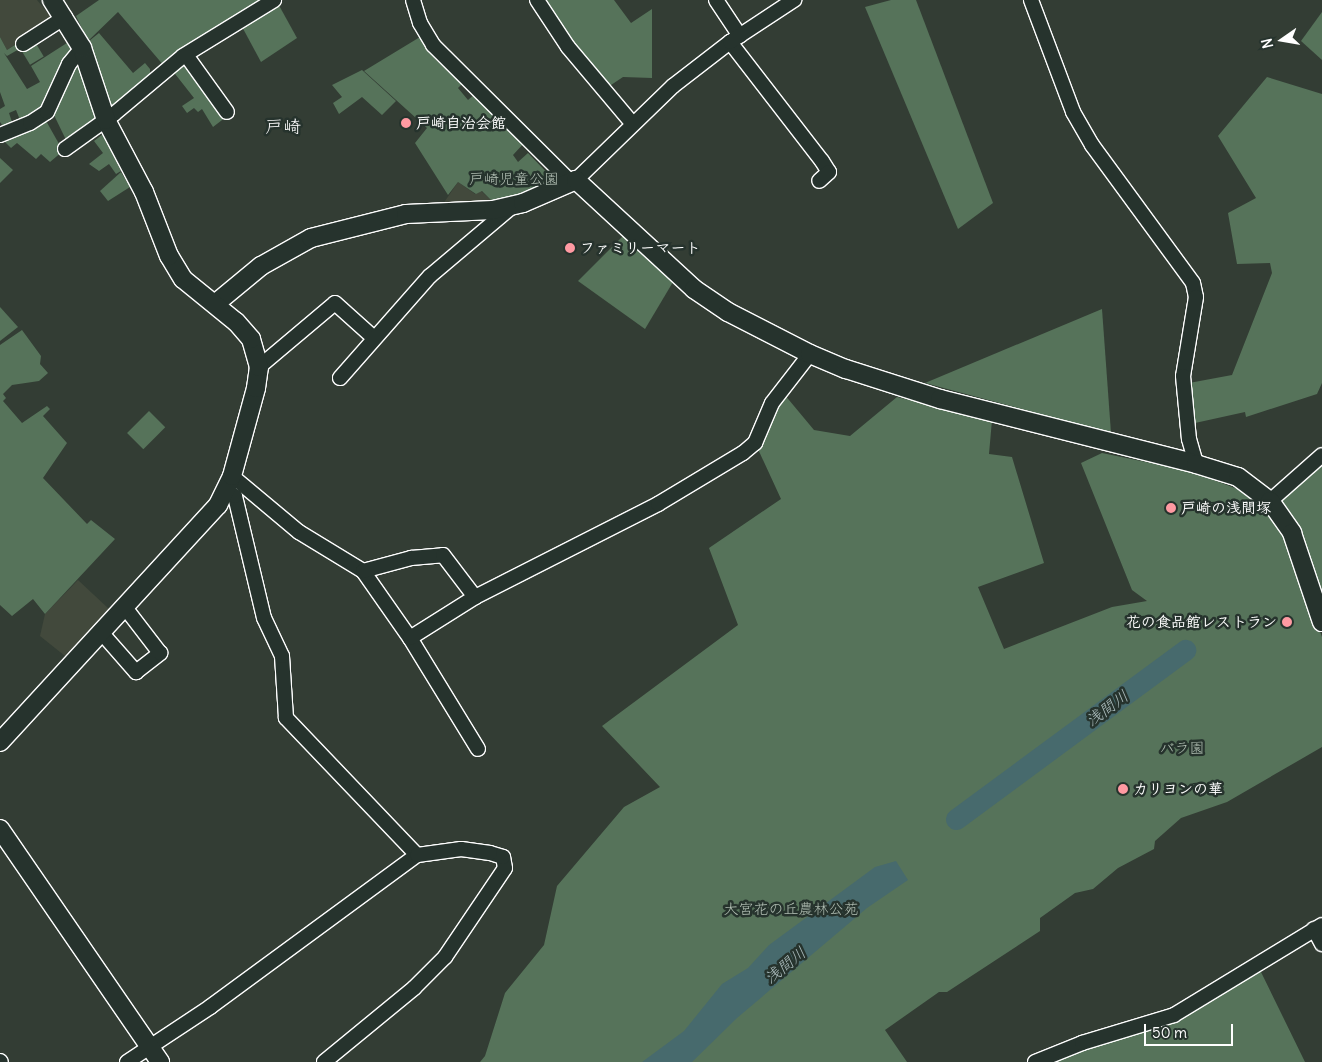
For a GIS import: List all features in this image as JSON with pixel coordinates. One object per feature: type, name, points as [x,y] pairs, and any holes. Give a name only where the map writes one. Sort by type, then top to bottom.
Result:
[{"type":"street","points":[[0,742],[100,631],[207,521],[229,483],[256,388],[259,367],[251,339],[215,304],[183,279],[169,256],[144,192],[106,120],[82,48],[65,17],[52,0]]},
{"type":"street","points":[[65,148],[106,120],[186,55],[274,0]]},
{"type":"street","points":[[413,0],[420,24],[433,45],[574,182],[694,289],[728,312],[810,354],[846,369],[940,399],[1196,464],[1238,477],[1270,501],[1292,533],[1322,622]]},
{"type":"street","points":[[537,0],[568,47],[632,123]]},
{"type":"street","points":[[716,0],[735,39],[829,172],[819,181]]},
{"type":"street","points":[[215,304],[261,266],[311,238],[406,214],[493,210],[514,205],[574,182],[632,123],[673,86],[735,39],[794,0]]},
{"type":"street","points":[[1031,0],[1073,112],[1092,145],[1193,283],[1196,297],[1183,376],[1189,439],[1196,464]]},
{"type":"street","points":[[23,44],[65,17]]},
{"type":"street","points":[[0,135],[30,123],[47,112],[69,64],[82,48]]},
{"type":"street","points":[[186,55],[227,112]]},
{"type":"street","points":[[340,378],[430,276],[514,205]]},
{"type":"street","points":[[259,367],[335,303],[374,338]]},
{"type":"street","points":[[410,638],[475,597],[658,504],[743,453],[754,443],[772,403],[810,354]]},
{"type":"street","points":[[1270,501],[1322,455]]},
{"type":"street","points":[[229,483],[299,532],[363,571],[410,638],[478,749]]},
{"type":"street","points":[[229,483],[235,496],[264,618],[282,656],[286,718],[417,855]]},
{"type":"street","points":[[363,571],[411,558],[443,555],[475,597]]},
{"type":"street","points":[[100,631],[136,672],[160,653],[124,606]]},
{"type":"street","points":[[0,829],[160,1062]]},
{"type":"street","points":[[127,1062],[417,855],[461,849],[503,857],[504,868],[445,957],[414,988],[324,1062]]},
{"type":"street","points":[[1035,1062],[1082,1043],[1174,1014],[1318,927],[1322,944]]},
{"type":"shaded area","points":[[0,0],[37,0],[53,19],[7,50],[0,37]]},
{"type":"shaded area","points":[[458,182],[475,194],[481,191],[491,200],[443,204]]},
{"type":"shaded area","points":[[78,580],[109,609],[65,656],[40,636],[45,614]]},
{"type":"green space","points":[[99,0],[268,0],[165,67],[118,12],[88,41],[76,16]]},
{"type":"green space","points":[[276,0],[297,38],[261,62],[240,23]]},
{"type":"green space","points":[[544,0],[614,0],[631,23],[652,9],[652,78],[623,77],[608,87],[570,44]]},
{"type":"green space","points":[[891,0],[916,0],[993,203],[958,229],[865,7]]},
{"type":"green space","points":[[1322,12],[1322,60],[1301,41]]},
{"type":"green space","points":[[99,33],[133,73],[145,63],[150,69],[150,80],[113,109],[89,41]]},
{"type":"green space","points":[[0,37],[7,50],[18,43],[21,48],[7,56],[4,53],[27,89],[40,82],[31,66],[70,41],[73,48],[39,110],[20,120],[16,110],[9,113],[12,122],[3,126],[0,122],[0,109],[5,106],[0,92]]},
{"type":"green space","name":"戸崎児童公園","points":[[420,37],[435,59],[462,84],[458,88],[468,100],[475,94],[525,142],[513,155],[518,162],[528,153],[554,180],[505,199],[491,200],[482,191],[476,194],[458,182],[448,195],[415,143],[427,128],[364,71]]},
{"type":"green space","points":[[35,42],[44,57],[30,65],[21,50]]},
{"type":"green space","points":[[184,60],[205,88],[202,92],[206,89],[226,117],[213,127],[202,109],[198,112],[194,108],[187,113],[182,106],[194,98],[172,70]]},
{"type":"green space","points":[[74,66],[80,67],[98,122],[68,144],[53,113]]},
{"type":"green space","points":[[362,70],[396,101],[382,115],[362,97],[339,114],[333,103],[342,97],[332,85]]},
{"type":"green space","points":[[1267,77],[1322,94],[1322,383],[1317,394],[1246,417],[1245,412],[1195,423],[1189,383],[1232,375],[1272,273],[1270,263],[1237,264],[1228,213],[1256,198],[1218,136]]},
{"type":"green space","points":[[45,119],[63,151],[50,162],[41,154],[36,159],[17,143],[11,148],[3,140]]},
{"type":"green space","points":[[103,134],[121,171],[116,174],[109,164],[99,171],[89,164],[103,153],[94,141]]},
{"type":"green space","points":[[0,158],[13,170],[0,183]]},
{"type":"green space","points":[[121,172],[130,187],[108,201],[100,191]]},
{"type":"green space","points":[[623,236],[673,282],[645,329],[578,281]]},
{"type":"green space","points":[[0,307],[18,327],[0,341]]},
{"type":"green space","points":[[1102,309],[1111,433],[925,383]]},
{"type":"green space","points":[[22,330],[41,356],[40,364],[48,373],[39,381],[12,385],[3,394],[6,398],[3,401],[22,423],[47,406],[50,409],[43,416],[67,443],[43,478],[87,524],[91,520],[115,539],[45,614],[33,599],[12,616],[0,605],[0,345]]},
{"type":"green space","name":"大宮花の丘農林公苑","points":[[784,394],[814,430],[850,436],[897,397],[992,420],[989,454],[1012,457],[1044,563],[978,587],[1004,649],[1112,607],[1147,601],[1132,590],[1081,463],[1102,453],[1190,471],[1256,496],[1287,536],[1322,637],[1322,747],[1227,802],[1181,818],[1155,841],[1154,849],[1118,868],[1093,889],[1075,893],[1040,918],[1040,931],[947,992],[939,992],[885,1030],[907,1062],[480,1062],[485,1056],[505,993],[544,945],[557,886],[624,807],[660,787],[602,726],[738,625],[709,548],[781,499],[757,447]]},
{"type":"green space","points":[[149,411],[165,427],[143,449],[127,433]]},
{"type":"green space","points":[[1322,462],[1322,596],[1296,527],[1277,501]]},
{"type":"green space","points":[[1260,970],[1305,1062],[1034,1062],[1149,1026]]},
{"type":"water","points":[[896,861],[908,880],[867,908],[737,1018],[692,1062],[642,1062],[684,1031],[722,984],[748,968],[769,945],[875,867]]},
{"type":"waterway","name":"浅間川","points":[[956,819],[1185,650]]},
{"type":"place","name":"戸崎自治会館","points":[[406,123]]},
{"type":"place","name":"ファミリーマート","points":[[570,248]]},
{"type":"place","name":"戸崎の浅間塚","points":[[1171,508]]},
{"type":"place","name":"花の食品館レストラン","points":[[1287,622]]},
{"type":"place","name":"カリヨンの華","points":[[1123,789]]},
{"type":"district","name":"戸崎","points":[[283,127]]},
{"type":"park label","name":"バラ園","points":[[1182,748]]}]
